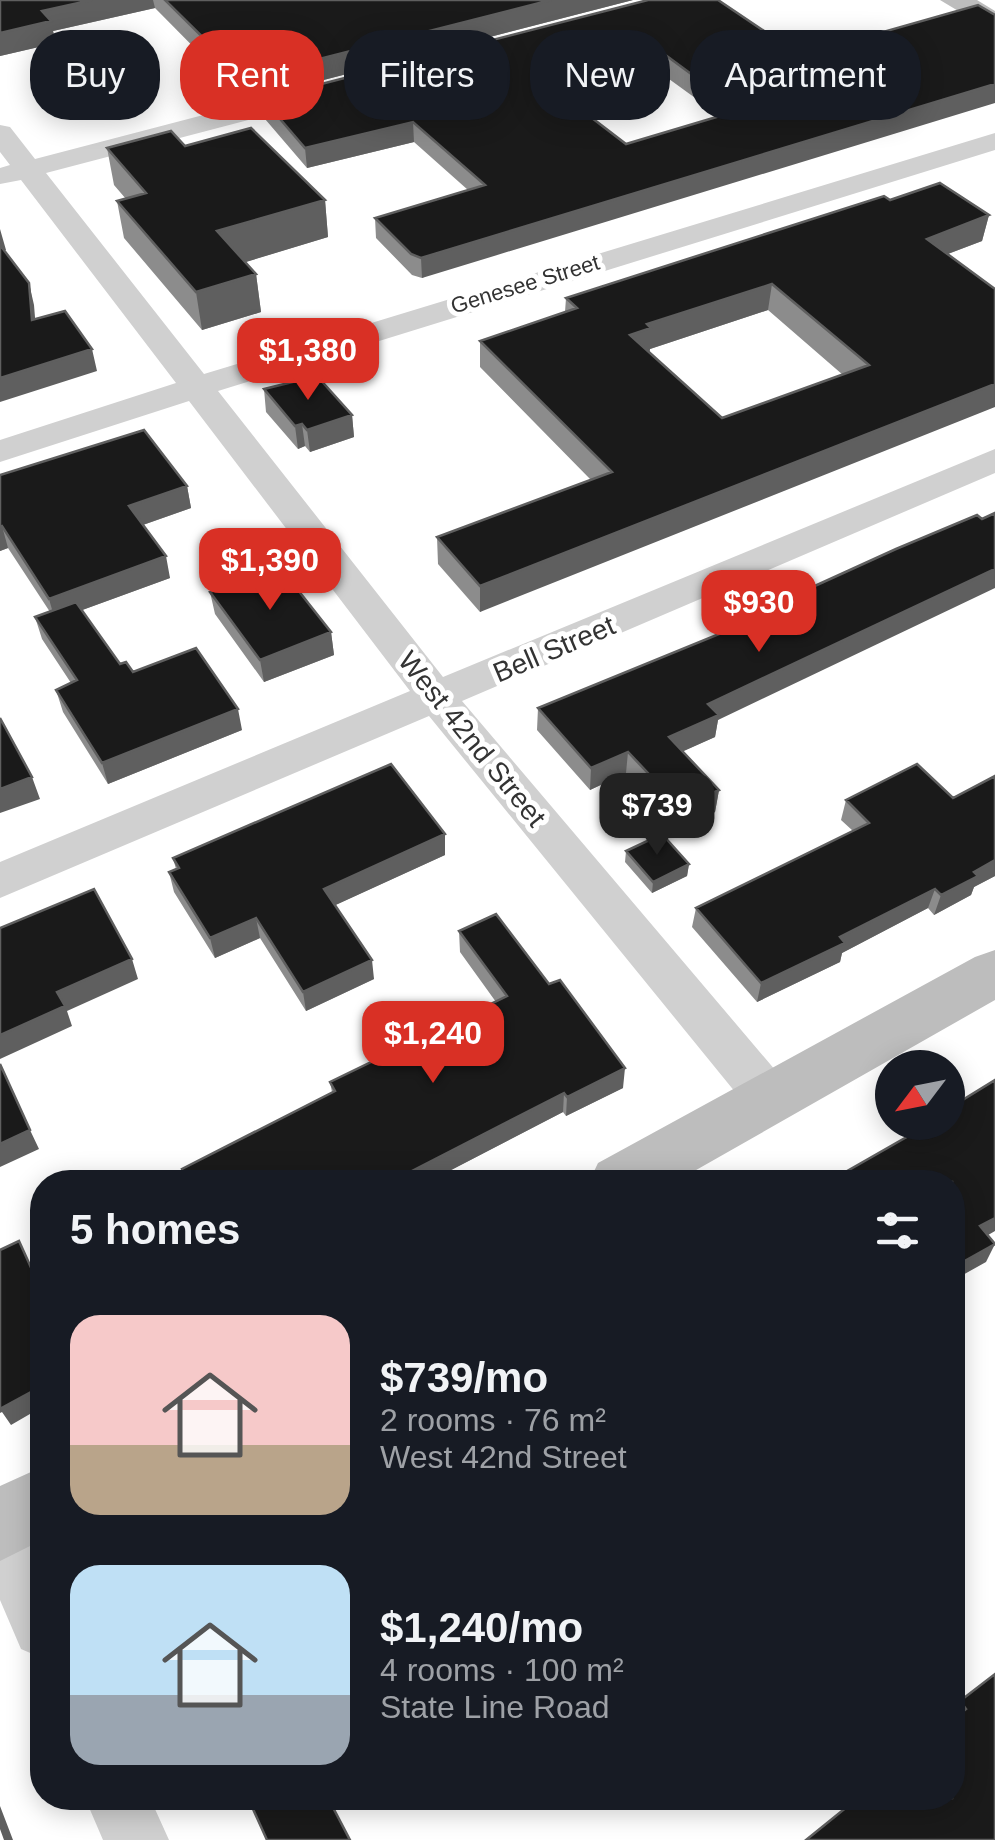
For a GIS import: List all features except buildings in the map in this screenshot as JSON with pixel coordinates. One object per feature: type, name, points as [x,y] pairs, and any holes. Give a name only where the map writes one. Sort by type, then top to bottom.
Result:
[{"type":"street","points":[[955,0],[995,24]]},
{"type":"street","points":[[14,173],[344,87]]},
{"type":"street","name":"West 42nd Street","points":[[0,133],[14,173],[198,389],[437,698],[770,1099]]},
{"type":"street","name":"Genesee Street","points":[[0,451],[395,323],[995,142]]},
{"type":"street","name":"Bell Street","points":[[0,880],[995,460]]},
{"type":"street","points":[[642,1170],[995,973]]},
{"type":"street","points":[[30,1509],[0,1528],[30,1599]]},
{"type":"street","points":[[122,1810],[136,1840]]}]
